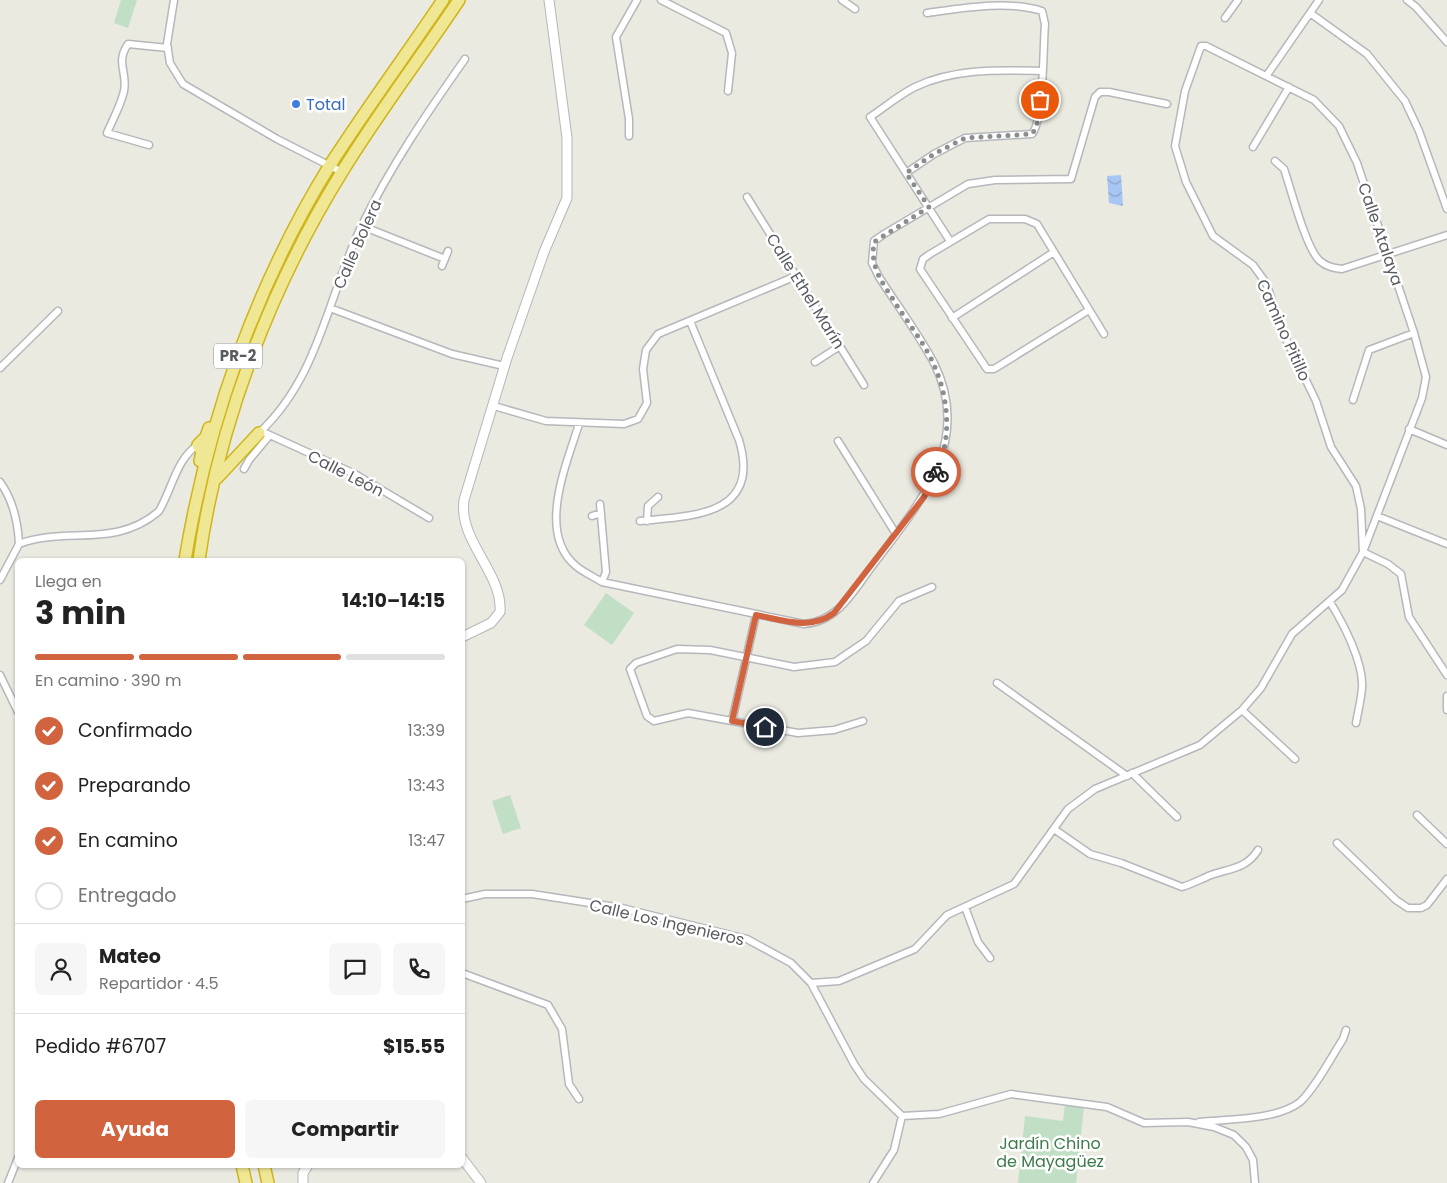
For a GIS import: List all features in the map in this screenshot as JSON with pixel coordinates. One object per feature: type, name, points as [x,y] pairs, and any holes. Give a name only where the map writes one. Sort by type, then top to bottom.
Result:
[{"type":"highway","name":"PR-2","points":[[185,558],[197,495],[225,392],[265,290],[306,208],[330,166],[443,0]]},
{"type":"highway","name":"PR-2","points":[[199,558],[214,481],[228,432],[245,377],[275,302],[319,212],[342,172],[459,0]]},
{"type":"highway","points":[[197,495],[195,484],[202,452],[198,445],[206,437],[214,414],[225,392]]},
{"type":"highway","points":[[228,432],[232,442],[239,444],[263,433]]},
{"type":"highway","points":[[214,481],[263,433]]},
{"type":"highway","points":[[243,1168],[245,1182]]},
{"type":"highway","points":[[258,1168],[260,1183]]},
{"type":"highway","points":[[265,1168],[268,1183]]},
{"type":"street","points":[[174,0],[168,48],[170,63],[183,84],[277,139],[342,172]]},
{"type":"street","points":[[465,636],[491,623],[500,612],[499,595],[479,556],[463,519],[462,511],[476,459],[494,406],[504,366],[544,252],[567,198],[567,138],[549,0]]},
{"type":"street","points":[[629,136],[629,120],[616,37],[637,0]]},
{"type":"street","points":[[661,0],[726,33],[732,53],[728,91]]},
{"type":"street","points":[[842,0],[855,9]]},
{"type":"street","points":[[1225,18],[1238,0]]},
{"type":"street","points":[[1267,75],[1319,0]]},
{"type":"street","points":[[1407,0],[1416,7],[1447,42]]},
{"type":"street","points":[[906,173],[934,154],[965,138],[1032,134],[1035,130],[1039,114],[1045,24],[1042,12],[1013,5],[979,6],[927,13]]},
{"type":"street","points":[[1310,13],[1367,54],[1405,101],[1419,131],[1447,209]]},
{"type":"street","points":[[149,145],[107,133],[125,90],[121,62],[122,52],[128,44],[168,48]]},
{"type":"street","name":"Camino Pitillo","points":[[1267,75],[1206,46],[1200,46],[1185,91],[1175,146],[1186,182],[1213,236],[1253,266],[1266,283],[1284,334],[1316,401],[1331,447],[1356,486],[1361,509],[1363,552]]},
{"type":"street","name":"Calle Bolera","points":[[244,469],[263,433],[283,410],[307,371],[342,272],[362,226],[407,142],[465,59]]},
{"type":"street","points":[[950,241],[870,117],[915,87],[943,77],[992,70],[1041,71]]},
{"type":"street","name":"Calle Atalaya","points":[[811,983],[839,981],[915,949],[947,915],[1014,884],[1068,810],[1096,789],[1200,745],[1242,710],[1261,688],[1292,634],[1342,590],[1363,552],[1422,398],[1426,377],[1414,334],[1357,163],[1339,126],[1314,100],[1267,75]]},
{"type":"street","points":[[1253,147],[1289,87]]},
{"type":"street","points":[[579,424],[557,499],[556,530],[564,550],[575,565],[602,582],[804,624],[825,620],[845,602],[924,497],[941,462],[946,438],[946,411],[934,364],[872,263],[874,242],[884,234],[968,184],[980,181],[1071,179],[1095,97],[1100,92],[1109,92],[1167,104]]},
{"type":"street","points":[[1275,162],[1284,169],[1310,247],[1320,261],[1332,268],[1342,269],[1447,235]]},
{"type":"street","name":"Calle Ethel Marín","points":[[747,197],[864,385]]},
{"type":"street","points":[[1089,310],[994,369],[986,369],[920,269],[923,259],[989,219],[1025,219],[1037,224],[1104,334]]},
{"type":"street","points":[[362,226],[445,258]]},
{"type":"street","points":[[442,266],[448,251]]},
{"type":"street","points":[[952,318],[1054,252]]},
{"type":"street","points":[[494,406],[546,421],[579,424],[624,424],[638,419],[648,403],[643,369],[646,350],[658,334],[796,276]]},
{"type":"street","points":[[330,308],[452,354],[504,366]]},
{"type":"street","points":[[0,368],[58,311]]},
{"type":"street","points":[[640,522],[695,516],[718,509],[734,494],[743,476],[744,458],[739,440],[690,321]]},
{"type":"street","points":[[1353,400],[1368,350],[1414,334]]},
{"type":"street","points":[[815,362],[840,346]]},
{"type":"street","points":[[1409,429],[1447,445]]},
{"type":"street","name":"Calle León","points":[[263,433],[355,474],[429,518]]},
{"type":"street","points":[[838,441],[896,534]]},
{"type":"street","points":[[19,544],[37,537],[107,535],[133,527],[159,511],[188,452],[198,445]]},
{"type":"street","points":[[0,482],[13,507],[19,544],[0,580]]},
{"type":"street","points":[[647,521],[648,506],[658,497]]},
{"type":"street","points":[[600,504],[606,572],[602,582]]},
{"type":"street","points":[[592,516],[601,513]]},
{"type":"street","points":[[1377,516],[1447,544]]},
{"type":"street","points":[[1363,552],[1388,564],[1401,574],[1409,617],[1447,675]]},
{"type":"street","points":[[863,721],[834,730],[798,733],[688,713],[654,721],[648,716],[630,670],[636,663],[677,649],[710,650],[794,668],[835,662],[866,641],[899,601],[930,588]]},
{"type":"street","points":[[1330,602],[1343,623],[1360,670],[1362,687],[1356,723]]},
{"type":"street","points":[[732,721],[756,615]]},
{"type":"street","points":[[0,676],[15,706]]},
{"type":"street","points":[[997,683],[1129,775],[1176,817]]},
{"type":"street","points":[[1447,696],[1447,710]]},
{"type":"street","points":[[1242,710],[1295,759]]},
{"type":"street","points":[[1416,815],[1447,844]]},
{"type":"street","points":[[1054,828],[1090,854],[1121,863],[1182,887],[1217,873],[1239,868],[1248,862],[1258,850]]},
{"type":"street","points":[[1337,842],[1396,900],[1408,908],[1421,908],[1427,905],[1447,878]]},
{"type":"street","name":"Calle Los Ingenieros","points":[[465,898],[485,894],[532,894],[622,908],[747,939],[792,963],[811,983],[854,1064],[864,1079],[902,1116]]},
{"type":"street","points":[[964,907],[978,942],[990,958]]},
{"type":"street","points":[[465,974],[548,1005],[562,1029],[569,1084],[578,1098]]},
{"type":"street","points":[[873,1183],[894,1150],[902,1116],[939,1114],[1011,1094],[1107,1107],[1144,1123],[1242,1118],[1292,1108],[1305,1097],[1343,1039],[1346,1030]]},
{"type":"street","points":[[1188,1122],[1225,1130],[1240,1140],[1253,1160],[1255,1183]]},
{"type":"street","points":[[465,1162],[481,1183]]},
{"type":"street","points":[[8,1183],[15,1166]]},
{"type":"street","points":[[303,1183],[303,1173],[306,1168]]},
{"type":"green space","points":[[121,0],[137,0],[128,28],[114,23]]},
{"type":"green space","points":[[606,593],[634,613],[612,645],[584,625]]},
{"type":"green space","points":[[510,795],[521,828],[503,834],[492,801]]},
{"type":"green space","name":"Jardín Chino de Mayagüez","points":[[1065,1104],[1084,1106],[1076,1183],[1018,1183],[1025,1116],[1063,1121]]},
{"type":"water","points":[[1121,175],[1123,206],[1109,203],[1107,176]]},
{"type":"way so far","points":[[936,472],[941,462],[946,438],[946,411],[942,390],[934,364],[872,263],[874,242],[929,207],[906,173],[934,154],[965,138],[1032,134],[1035,130],[1039,114],[1040,100]]},
{"type":"place","name":"Total","points":[[296,104]]},
{"type":"route","points":[[765,727],[732,721],[756,615],[812,624],[825,620],[834,613],[845,602],[924,497],[936,472]]}]
